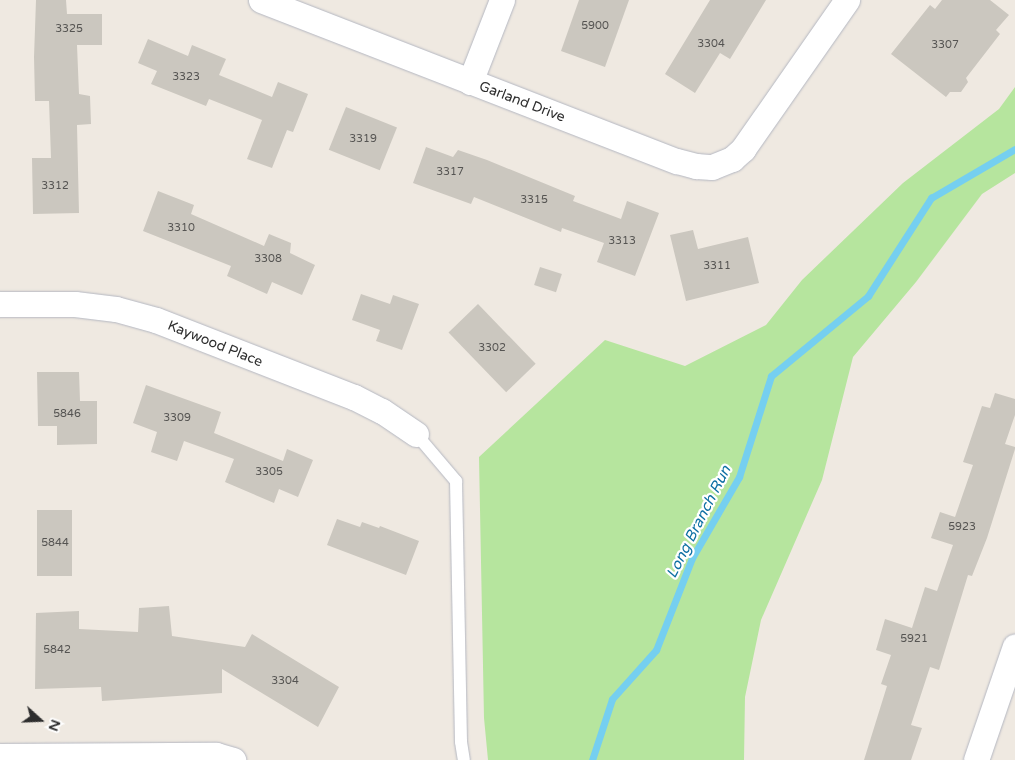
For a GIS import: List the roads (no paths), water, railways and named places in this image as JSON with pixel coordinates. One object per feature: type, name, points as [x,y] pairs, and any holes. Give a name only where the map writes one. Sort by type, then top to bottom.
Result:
[{"type":"street","name":"Garland Drive","points":[[261,0],[677,161],[696,166],[712,167],[732,159],[743,148],[847,0]]},
{"type":"street","points":[[470,82],[502,0]]},
{"type":"street","name":"Kaywood Place","points":[[0,304],[75,304],[116,309],[156,320],[354,397],[382,411],[416,434]]},
{"type":"street","points":[[976,760],[1015,646]]},
{"type":"street","points":[[0,756],[216,754],[233,760]]},
{"type":"lane","points":[[416,434],[456,481],[460,742],[464,760]]},
{"type":"waterway","name":"Long Branch Run","points":[[592,760],[612,699],[656,650],[692,558],[739,477],[771,376],[868,296],[931,198],[1015,149]]}]
